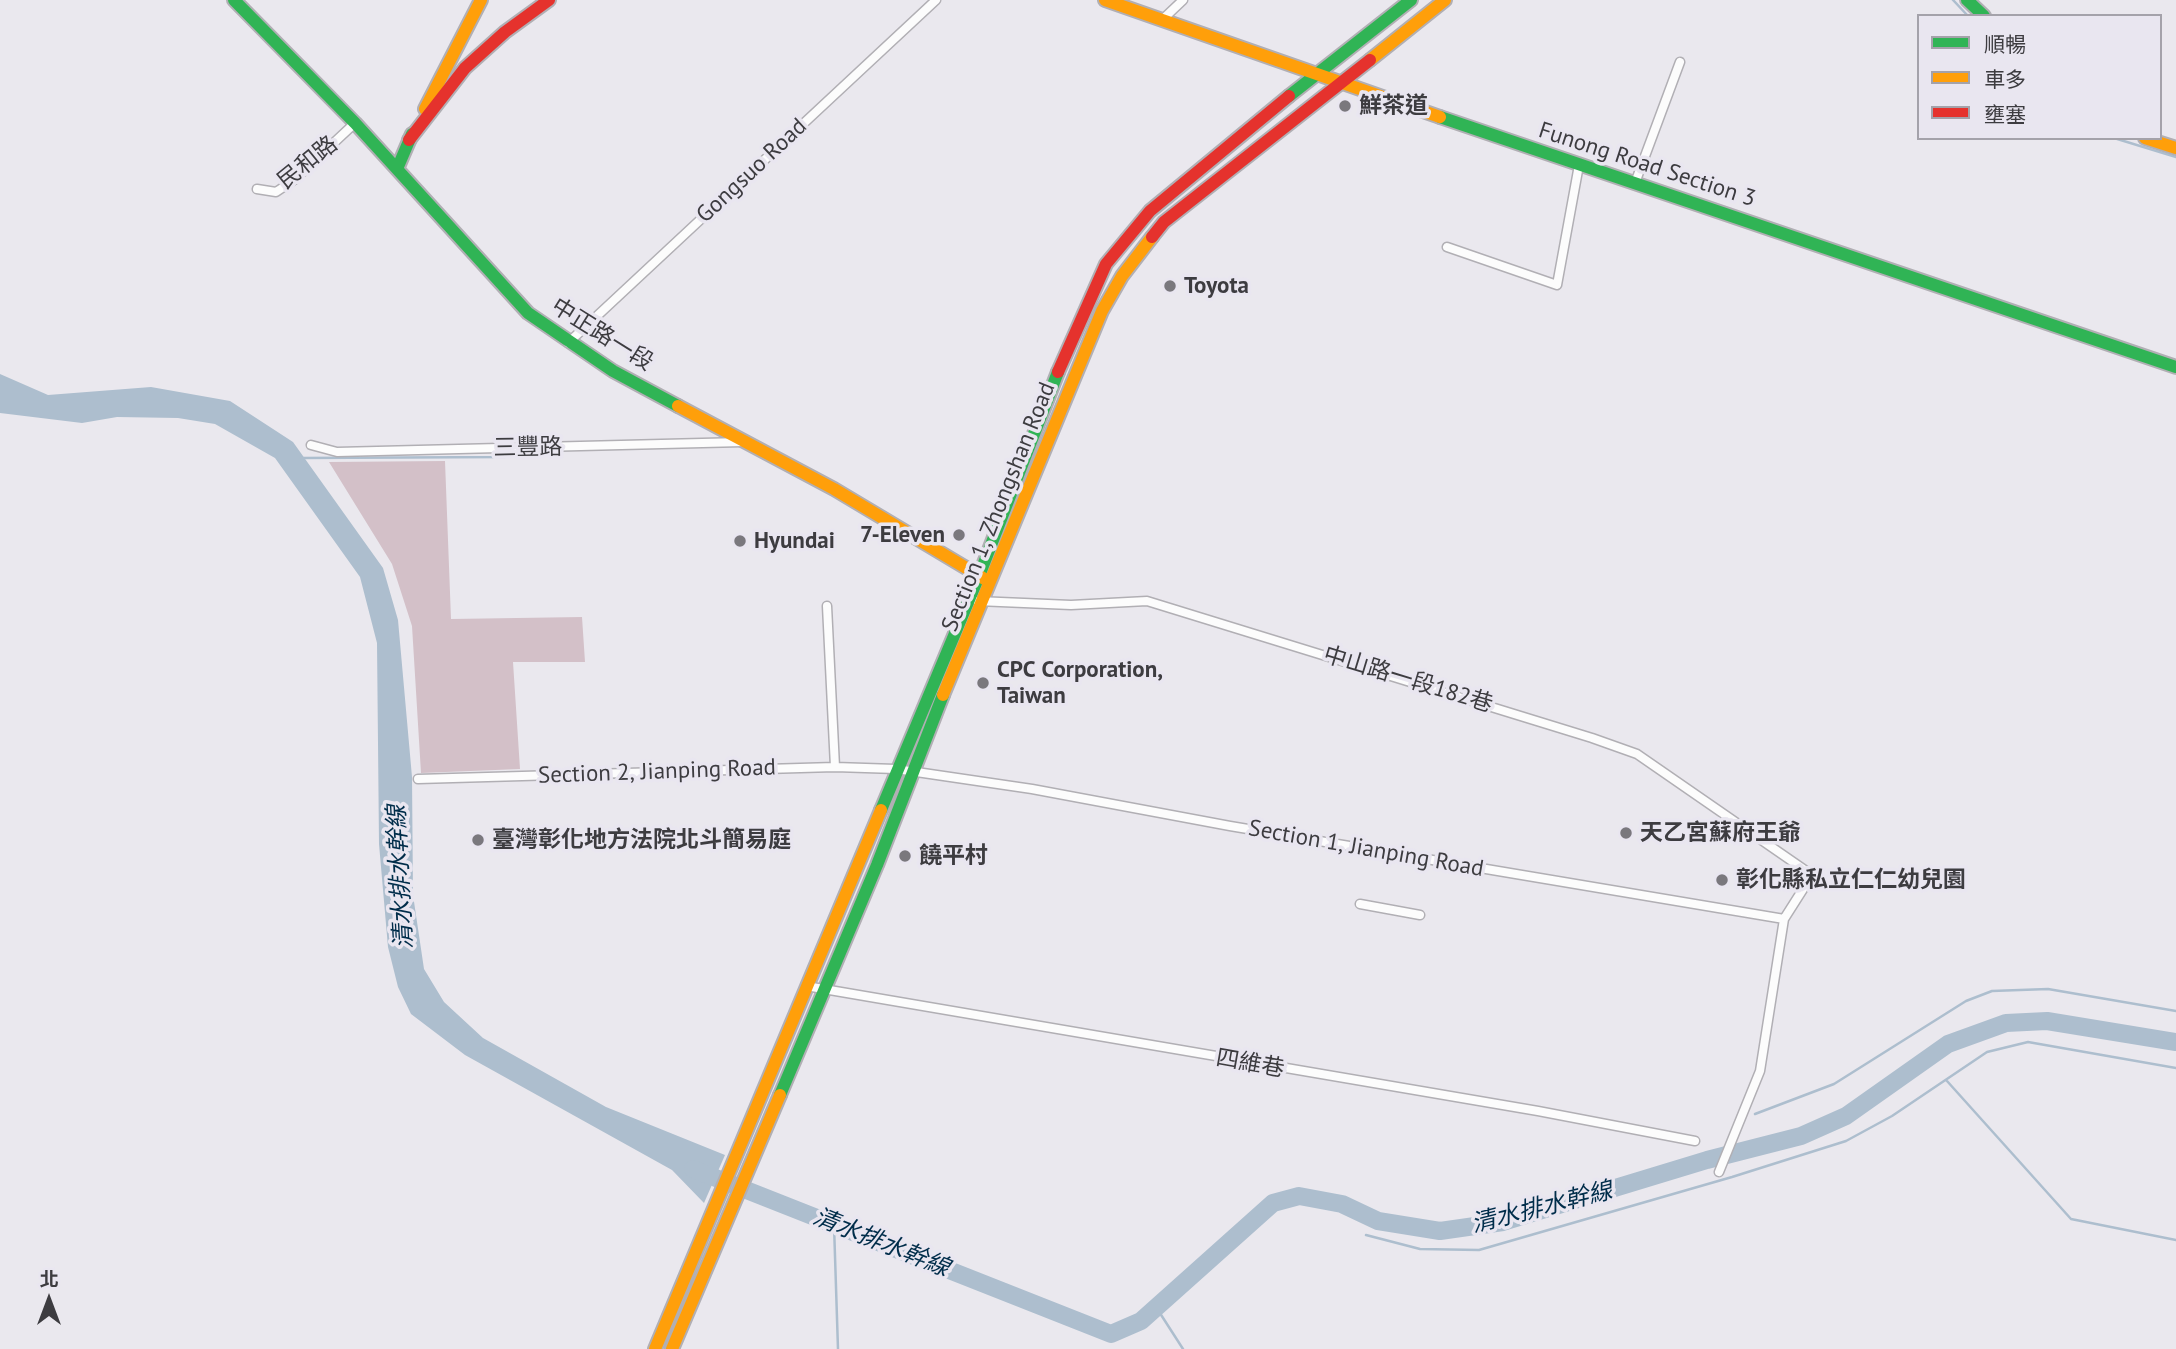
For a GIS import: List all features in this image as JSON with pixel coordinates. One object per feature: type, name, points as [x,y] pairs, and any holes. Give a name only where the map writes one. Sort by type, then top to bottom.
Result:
[{"type":"main road","name":"中正路一段","points":[[234,0],[355,123],[528,313],[568,343],[613,371],[834,489],[991,583]]},
{"type":"main road","points":[[397,169],[481,0]]},
{"type":"main road","points":[[410,140],[465,68],[505,32],[549,0]]},
{"type":"main road","name":"Funong Road Section 3","points":[[1105,0],[1579,165],[2176,366]]},
{"type":"main road","name":"Section 1, Zhongshan Road","points":[[659,1347],[739,1145],[979,576],[1070,341],[1106,264],[1150,211],[1318,72],[1411,0]]},
{"type":"main road","name":"Section 1, Zhongshan Road","points":[[672,1349],[824,990],[1102,311],[1122,276],[1164,222],[1445,0]]},
{"type":"main road","points":[[1967,0],[1982,14]]},
{"type":"main road","points":[[2151,140],[2176,148]]},
{"type":"street","name":"Gongsuo Road","points":[[568,343],[936,0]]},
{"type":"street","points":[[1163,19],[1183,0]]},
{"type":"street","points":[[450,58],[456,67],[465,68]]},
{"type":"street","points":[[1635,183],[1680,62]]},
{"type":"street","name":"民和路","points":[[257,189],[276,192],[294,180],[355,123]]},
{"type":"street","points":[[1447,247],[1557,285],[1579,165]]},
{"type":"street","name":"三豐路","points":[[311,445],[337,452],[746,442]]},
{"type":"street","name":"中山路一段182巷","points":[[968,598],[982,603],[1071,605],[1147,601],[1637,754],[1812,875],[1784,919]]},
{"type":"street","points":[[827,606],[835,767]]},
{"type":"street","name":"Section 2, Jianping Road","points":[[418,779],[835,767],[896,769]]},
{"type":"street","name":"Section 1, Jianping Road","points":[[896,769],[1784,919]]},
{"type":"street","points":[[1360,904],[1420,915]]},
{"type":"street","points":[[1719,1172],[1760,1071],[1784,919]]},
{"type":"street","name":"四維巷","points":[[806,986],[1538,1111],[1695,1141]]},
{"type":"shaded area","points":[[445,461],[451,619],[582,617],[585,662],[513,662],[520,769],[421,773],[412,626],[392,564],[329,462]]},
{"type":"water","points":[[0,374],[48,395],[151,387],[230,401],[293,442],[383,568],[398,620],[412,777],[413,895],[424,969],[444,1002],[483,1038],[606,1107],[725,1155],[704,1203],[672,1170],[465,1055],[411,1014],[398,987],[388,947],[379,844],[377,643],[360,577],[275,458],[215,424],[178,418],[117,417],[82,423],[0,413]]},
{"type":"waterway","points":[[1953,0],[1966,14]]},
{"type":"waterway","points":[[2121,140],[2176,157]]},
{"type":"waterway","points":[[301,458],[505,457],[517,451]]},
{"type":"waterway","points":[[1755,1114],[1834,1084],[1966,1001],[1992,991],[2048,989],[2176,1011]]},
{"type":"waterway","name":"清水排水幹線","points":[[693,1169],[1111,1334],[1141,1321],[1273,1203],[1299,1196],[1342,1204],[1378,1221],[1440,1231],[1503,1222],[1707,1160],[1801,1136],[1846,1116],[1948,1044],[2006,1023],[2047,1021],[2176,1042]]},
{"type":"waterway","points":[[1366,1235],[1420,1249],[1479,1250],[1732,1177],[1846,1141],[1892,1116],[1987,1052],[2028,1042],[2176,1068]]},
{"type":"waterway","points":[[1947,1081],[2071,1219],[2176,1240]]},
{"type":"waterway","points":[[834,1225],[838,1349]]},
{"type":"waterway","points":[[1156,1307],[1183,1349]]},
{"type":"traffic: fast","points":[[234,0],[355,123],[528,313],[613,371],[678,406]]},
{"type":"traffic: fast","points":[[1289,96],[1411,0]]},
{"type":"traffic: fast","points":[[1967,0],[1982,14]]},
{"type":"traffic: fast","points":[[1440,117],[2176,367]]},
{"type":"traffic: fast","points":[[397,169],[412,134]]},
{"type":"traffic: fast","points":[[881,810],[979,576],[1058,372]]},
{"type":"traffic: fast","points":[[780,1095],[877,865],[943,695]]},
{"type":"traffic: slow","points":[[425,109],[481,0]]},
{"type":"traffic: slow","points":[[1105,0],[1440,117]]},
{"type":"traffic: slow","points":[[1370,60],[1445,0]]},
{"type":"traffic: slow","points":[[2151,140],[2176,148]]},
{"type":"traffic: slow","points":[[943,695],[1102,311],[1122,276],[1152,237]]},
{"type":"traffic: slow","points":[[678,406],[834,489],[988,581]]},
{"type":"traffic: slow","points":[[655,1349],[881,810]]},
{"type":"traffic: slow","points":[[672,1349],[780,1095]]},
{"type":"traffic: jam","points":[[409,140],[465,68],[505,32],[549,0]]},
{"type":"traffic: jam","points":[[1152,237],[1164,222],[1370,60]]},
{"type":"traffic: jam","points":[[1058,372],[1106,264],[1150,211],[1289,96]]},
{"type":"place","name":"鮮茶道","points":[[1345,106]]},
{"type":"place","name":"Toyota","points":[[1170,286]]},
{"type":"place","name":"7-Eleven","points":[[959,535]]},
{"type":"place","name":"Hyundai","points":[[740,541]]},
{"type":"place","name":"CPC Corporation, Taiwan","points":[[983,683]]},
{"type":"place","name":"天乙宮蘇府王爺","points":[[1626,833]]},
{"type":"place","name":"臺灣彰化地方法院北斗簡易庭","points":[[478,840]]},
{"type":"place","name":"饒平村","points":[[905,856]]},
{"type":"place","name":"彰化縣私立仁仁幼兒園","points":[[1722,880]]}]
